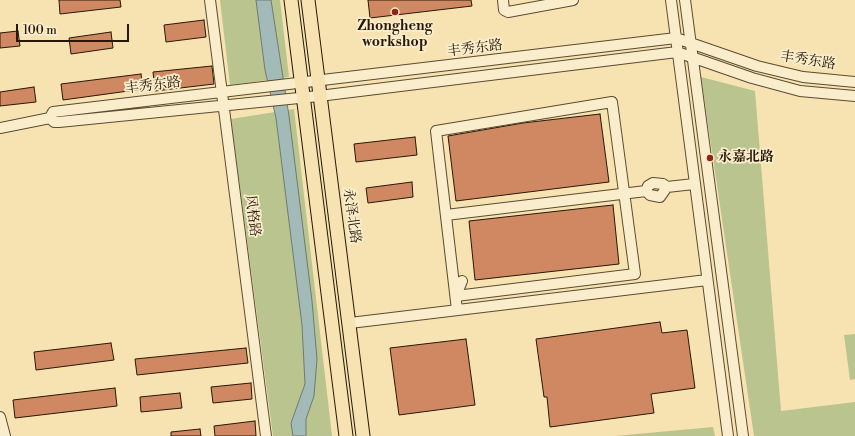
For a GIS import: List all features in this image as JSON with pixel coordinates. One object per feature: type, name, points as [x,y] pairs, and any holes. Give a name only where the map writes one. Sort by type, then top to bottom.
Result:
[{"type":"main road","points":[[291,0],[295,84],[346,436]]},
{"type":"main road","name":"永泽北路","points":[[308,0],[319,96],[350,323],[362,436]]},
{"type":"street","name":"风格路","points":[[210,0],[266,436]]},
{"type":"street","points":[[503,0],[504,10],[508,12],[573,0]]},
{"type":"street","points":[[671,0],[728,436]]},
{"type":"street","points":[[685,0],[743,436]]},
{"type":"street","name":"丰秀东路","points":[[50,118],[53,112],[318,82],[676,38],[757,66],[803,77],[855,82]]},
{"type":"street","name":"丰秀东路","points":[[50,118],[54,122],[59,122],[319,96],[678,52],[752,78],[800,91],[855,96]]},
{"type":"street","points":[[456,296],[635,274],[612,102],[436,131],[457,310]]},
{"type":"street","name":"丰秀东路","points":[[0,128],[50,118]]},
{"type":"street","points":[[446,215],[646,191],[648,186],[653,183],[663,184],[667,187],[694,184]]},
{"type":"street","points":[[350,323],[707,280]]},
{"type":"street","points":[[456,296],[462,281]]},
{"type":"street","points":[[0,417],[5,436]]},
{"type":"green space","points":[[220,0],[280,0],[289,77],[230,85]]},
{"type":"green space","points":[[701,77],[755,91],[781,411],[855,402],[855,436],[754,436]]},
{"type":"green space","points":[[294,109],[332,436],[273,436],[231,119]]},
{"type":"green space","points":[[855,334],[855,379],[850,380],[844,335]]},
{"type":"green space","points":[[713,427],[715,436],[615,436]]},
{"type":"water","points":[[256,0],[271,0],[289,116],[312,301],[317,359],[314,396],[306,419],[306,436],[293,436],[291,423],[305,384],[302,325],[276,118],[265,70]]},
{"type":"building","points":[[59,0],[120,0],[121,7],[60,14]]},
{"type":"building","name":"Zhongheng workshop","points":[[368,0],[471,0],[472,6],[370,18]]},
{"type":"building","points":[[204,20],[206,37],[166,42],[164,25]]},
{"type":"building","points":[[18,31],[20,46],[0,48],[0,33]]},
{"type":"building","points":[[111,32],[113,48],[71,54],[69,38]]},
{"type":"building","points":[[212,66],[214,84],[155,91],[153,72]]},
{"type":"building","points":[[141,74],[143,89],[63,100],[61,84]]},
{"type":"building","points":[[34,87],[36,102],[0,106],[0,92]]},
{"type":"building","points":[[600,114],[609,182],[456,201],[448,136],[523,123]]},
{"type":"building","points":[[415,137],[417,155],[356,162],[354,144]]},
{"type":"building","points":[[412,182],[413,197],[368,203],[366,188]]},
{"type":"building","points":[[613,205],[619,264],[475,280],[469,221]]},
{"type":"building","points":[[660,322],[662,333],[687,330],[695,388],[651,394],[654,413],[550,427],[547,397],[544,397],[536,339]]},
{"type":"building","points":[[466,339],[475,405],[399,415],[390,348]]},
{"type":"building","points":[[111,343],[114,360],[36,370],[34,352]]},
{"type":"building","points":[[246,348],[248,363],[137,375],[135,359]]},
{"type":"building","points":[[251,383],[252,399],[213,403],[211,387]]},
{"type":"building","points":[[115,388],[117,406],[15,418],[13,400]]},
{"type":"building","points":[[180,393],[182,408],[141,412],[140,397]]},
{"type":"building","points":[[255,421],[256,436],[215,436],[214,426]]},
{"type":"building","points":[[200,429],[201,436],[171,436],[171,432]]},
{"type":"place","name":"Zhongheng workshop","points":[[395,12]]},
{"type":"place","name":"永嘉北路","points":[[710,158]]}]
